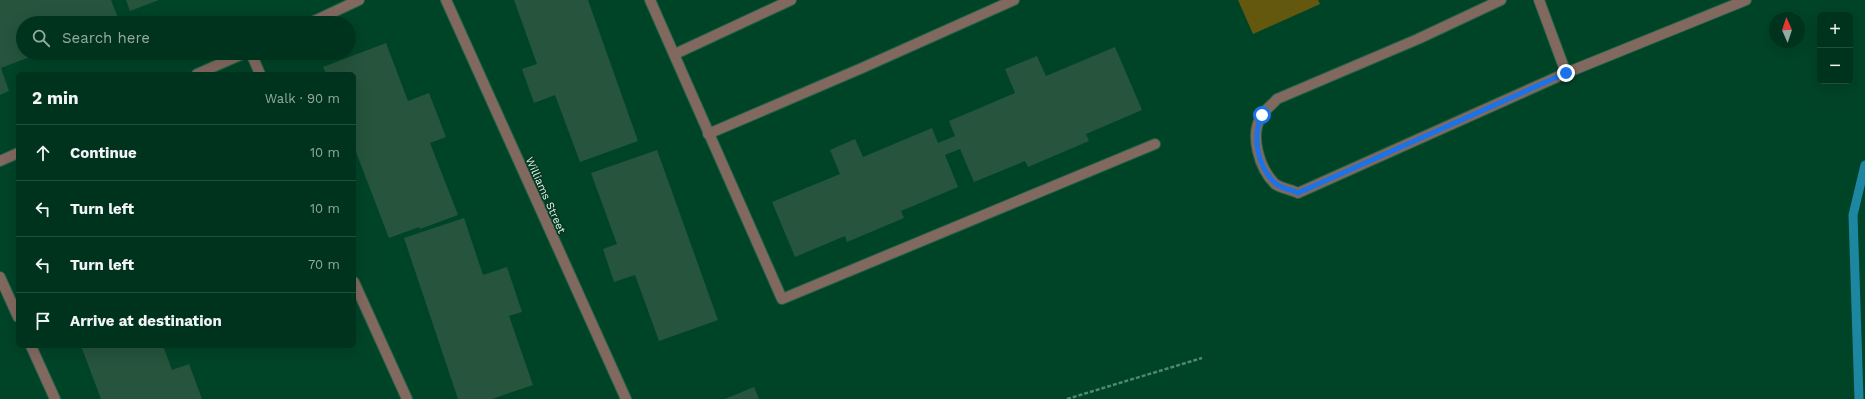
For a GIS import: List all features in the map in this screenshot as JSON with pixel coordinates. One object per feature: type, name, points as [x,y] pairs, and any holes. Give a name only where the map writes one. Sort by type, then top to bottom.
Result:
[{"type":"street","points":[[325,16],[359,0]]},
{"type":"street","name":"Williams Street","points":[[446,0],[626,399]]},
{"type":"street","points":[[650,0],[782,299],[1155,144]]},
{"type":"street","points":[[675,54],[791,0]]},
{"type":"street","points":[[708,134],[862,68],[1014,0]]},
{"type":"street","points":[[1501,0],[1418,40],[1278,100],[1262,115],[1257,126],[1257,149],[1266,172],[1276,185],[1298,193],[1566,73],[1746,0]]},
{"type":"street","points":[[1538,0],[1566,73]]},
{"type":"street","points":[[202,72],[229,60]]},
{"type":"street","points":[[254,60],[259,72]]},
{"type":"street","points":[[0,161],[16,154]]},
{"type":"street","points":[[0,277],[16,313]]},
{"type":"street","points":[[356,286],[407,399]]},
{"type":"street","points":[[32,348],[55,399]]},
{"type":"path","points":[[1067,399],[1202,358]]},
{"type":"shaded area","points":[[1238,0],[1318,0],[1320,4],[1253,34]]},
{"type":"building","points":[[0,0],[111,0],[117,16],[16,16],[16,60],[22,60],[1,68],[9,91],[0,95]]},
{"type":"building","points":[[126,0],[159,0],[130,11]]},
{"type":"building","points":[[514,0],[588,0],[638,141],[580,162],[555,95],[534,103],[522,69],[537,64]]},
{"type":"building","points":[[386,43],[408,101],[429,93],[446,137],[430,143],[458,215],[420,229],[419,227],[389,238],[356,152],[356,72],[325,72],[323,67],[341,60],[356,60],[356,54]]},
{"type":"building","points":[[1115,47],[1142,110],[1086,134],[1089,141],[1028,167],[1025,161],[974,182],[960,149],[945,155],[958,187],[901,211],[904,218],[847,242],[845,236],[795,257],[772,202],[840,174],[830,150],[855,139],[863,157],[932,128],[938,143],[955,136],[949,121],[1015,93],[1005,69],[1037,56],[1046,76]]},
{"type":"building","points":[[657,150],[718,320],[659,341],[635,275],[614,282],[603,249],[617,244],[591,173]]},
{"type":"building","points":[[464,218],[483,275],[507,267],[522,312],[509,316],[533,385],[492,399],[458,399],[404,238]]},
{"type":"building","points":[[82,348],[164,348],[172,370],[189,364],[202,399],[101,399]]},
{"type":"building","points":[[754,387],[759,399],[725,399]]},
{"type":"waterway","points":[[1859,399],[1853,215],[1865,165]]},
{"type":"route","points":[[1262,115],[1257,126],[1257,149],[1266,172],[1276,185],[1298,193],[1566,73]]}]
